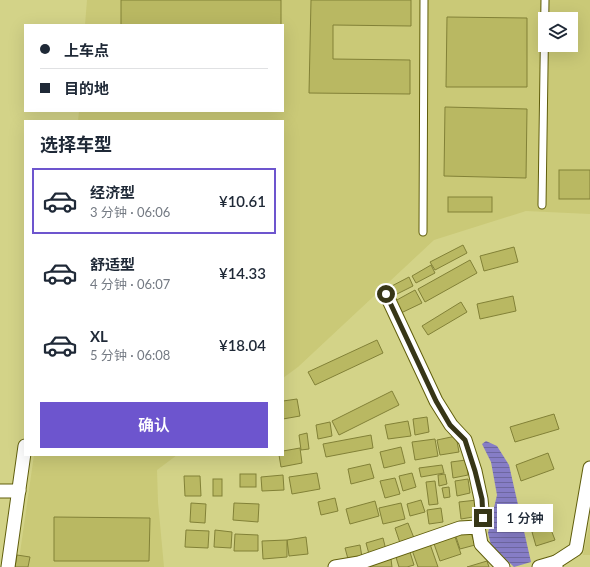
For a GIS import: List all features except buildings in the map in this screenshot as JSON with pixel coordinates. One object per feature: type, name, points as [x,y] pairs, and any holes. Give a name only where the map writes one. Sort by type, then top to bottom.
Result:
[{"type":"street","points":[[386,294],[436,401],[450,425],[465,440],[482,499],[483,518],[478,527],[481,544],[503,567]]},
{"type":"street","points":[[8,567],[24,454]]},
{"type":"street","points":[[538,567],[556,565],[576,549],[590,468]]},
{"type":"street","points":[[0,491],[19,491]]},
{"type":"street","points":[[335,567],[359,563],[460,528],[478,527]]},
{"type":"lane","points":[[424,0],[424,232]]},
{"type":"lane","points":[[542,205],[545,0]]},
{"type":"shaded area","points":[[87,0],[590,0],[590,214],[526,211],[434,240],[298,367],[284,377],[284,120],[78,120],[79,112],[284,112],[284,24],[85,24]]},
{"type":"shaded area","points":[[486,441],[497,446],[509,465],[531,562],[514,567],[491,545],[488,533],[497,495],[491,462],[482,444]]},
{"type":"shaded area","points":[[34,456],[176,456],[157,470],[158,502],[164,567],[18,567]]},
{"type":"shaded area","points":[[590,522],[590,555],[583,555]]},
{"type":"route","points":[[386,294],[436,401],[450,425],[465,440],[482,499],[483,518]]}]
